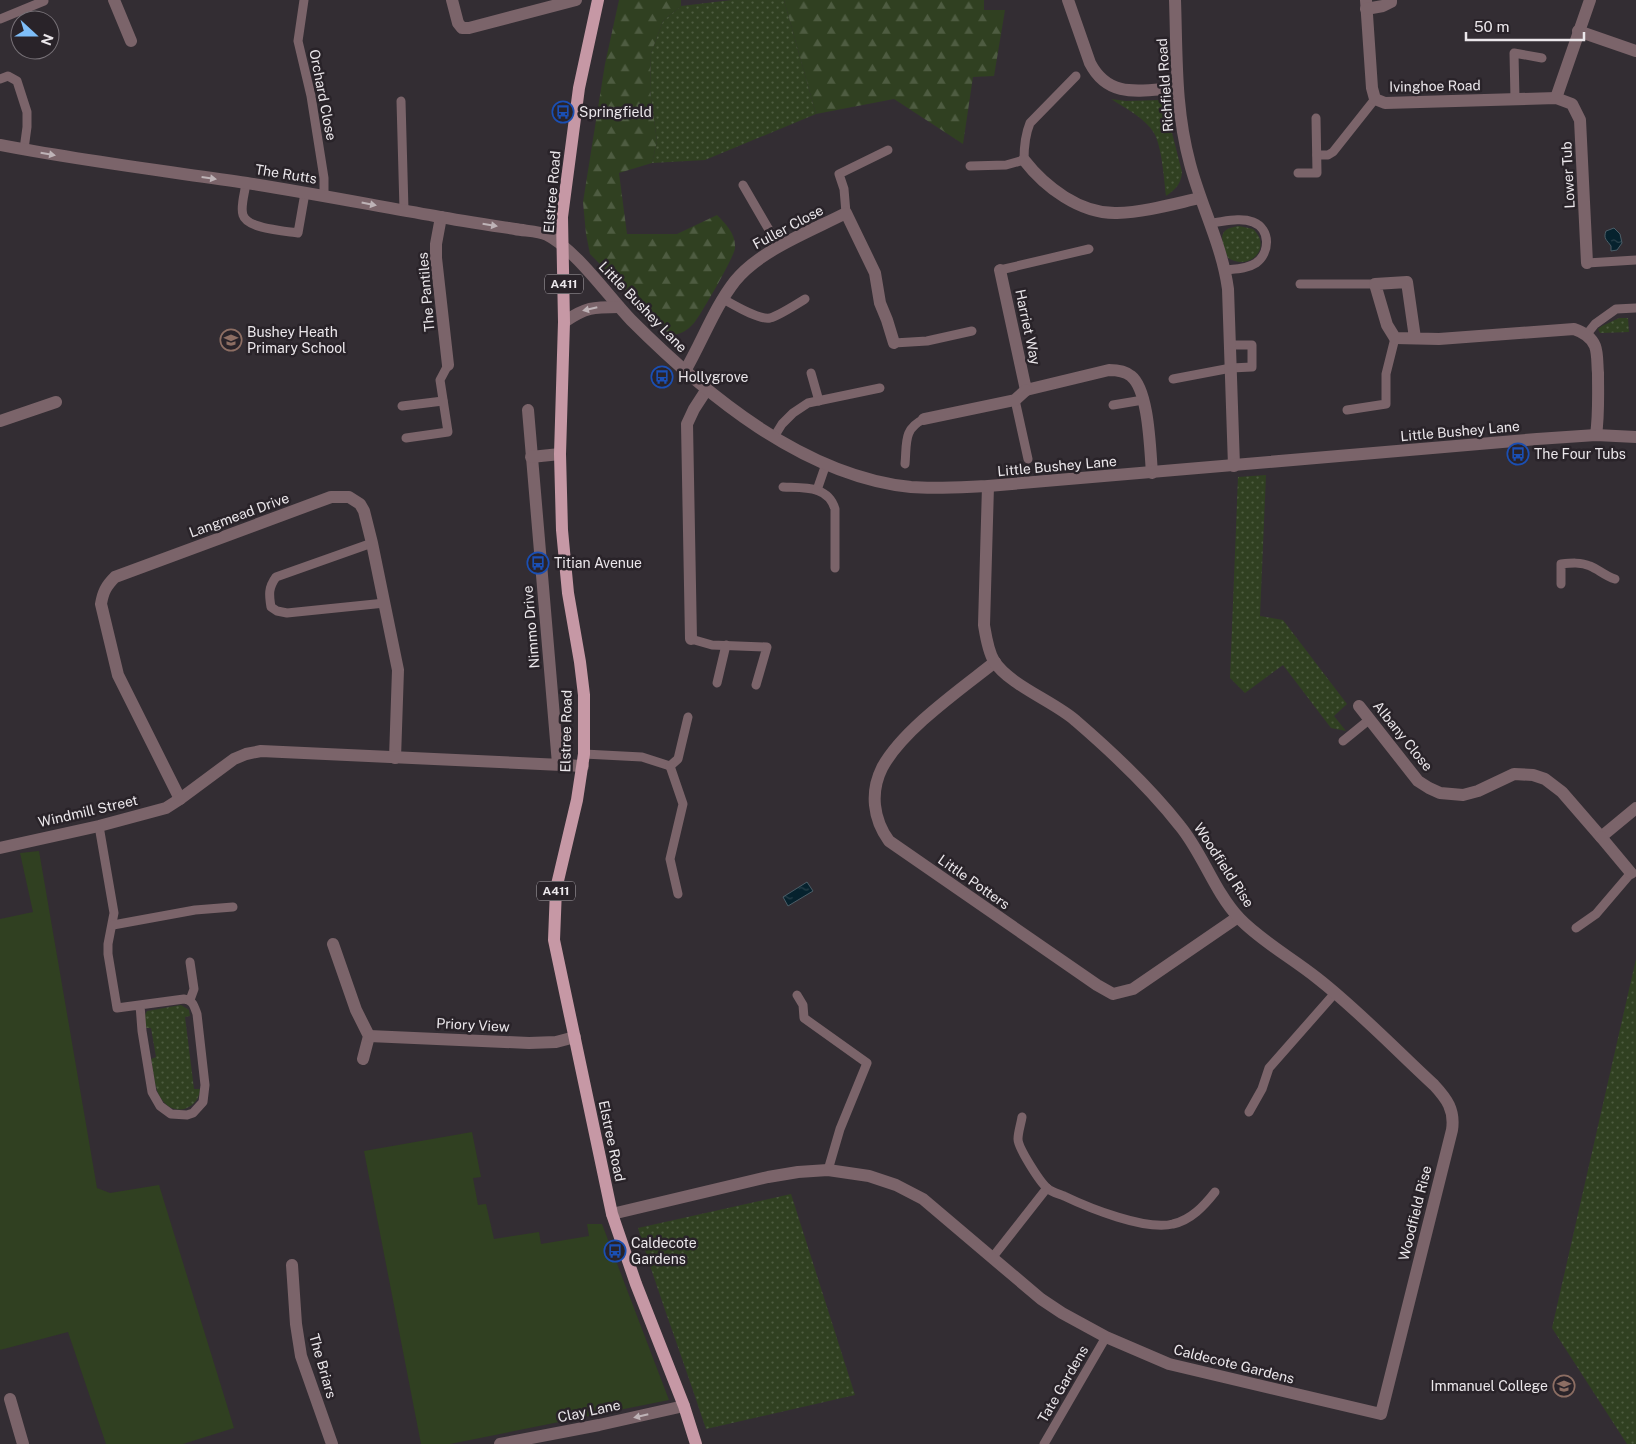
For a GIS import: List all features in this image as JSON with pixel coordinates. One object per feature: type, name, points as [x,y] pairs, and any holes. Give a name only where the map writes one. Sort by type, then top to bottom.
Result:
[{"type":"main road","name":"Elstree Road","points":[[598,0],[576,106],[562,217],[564,322],[560,454],[562,530],[568,593],[584,695],[583,760],[556,889],[554,940],[612,1214],[636,1284],[684,1406],[696,1444]]},
{"type":"street","points":[[114,0],[131,41]]},
{"type":"street","points":[[452,0],[458,23],[462,28],[469,28],[576,0]]},
{"type":"street","points":[[1068,0],[1090,63],[1095,73],[1104,82],[1114,88],[1126,91],[1177,88]]},
{"type":"street","name":"Richfield Road","points":[[1175,0],[1179,118],[1200,198],[1226,270],[1229,303],[1234,466]]},
{"type":"street","name":"Ivinghoe Road","points":[[1391,0],[1391,2],[1383,6],[1366,4],[1372,88],[1376,99],[1385,104],[1556,98]]},
{"type":"street","points":[[1556,98],[1590,0]]},
{"type":"street","points":[[1578,31],[1636,52]]},
{"type":"street","name":"Lower Tub","points":[[1556,98],[1572,104],[1580,120],[1587,263]]},
{"type":"street","name":"The Rutts","points":[[0,144],[24,150],[125,167],[324,195],[546,234],[563,247]]},
{"type":"street","points":[[1024,160],[1052,188],[1076,204],[1094,210],[1115,213],[1141,211],[1200,198]]},
{"type":"street","points":[[846,213],[875,273],[880,303],[894,343]]},
{"type":"street","name":"Fuller Close","points":[[685,371],[723,299],[736,280],[754,263],[780,247],[846,213]]},
{"type":"street","name":"The Pantiles","points":[[441,217],[436,244],[436,258],[448,365]]},
{"type":"street","name":"Little Bushey Lane","points":[[563,247],[582,265],[619,307],[685,371],[774,437],[802,454],[826,464],[883,482],[911,487],[988,486],[1537,439],[1596,436],[1636,437]]},
{"type":"street","name":"Harriet Way","points":[[1000,270],[1026,390]]},
{"type":"street","points":[[1415,338],[1407,282],[1375,284],[1387,325],[1395,338],[1439,339],[1574,329],[1587,334],[1594,344],[1597,354],[1599,411],[1596,436]]},
{"type":"street","points":[[564,322],[590,307],[619,307]]},
{"type":"street","points":[[924,419],[1015,400],[1026,390],[1109,370],[1118,370],[1132,377],[1142,391],[1152,473]]},
{"type":"street","points":[[690,639],[687,424],[707,389]]},
{"type":"street","points":[[0,422],[56,402]]},
{"type":"street","name":"Nimmo Drive","points":[[528,410],[558,764]]},
{"type":"street","points":[[531,456],[560,454]]},
{"type":"street","name":"Woodfield Rise","points":[[988,486],[984,625],[988,646],[995,662],[1021,686],[1076,720],[1138,779],[1181,826],[1238,917],[1252,930],[1336,993],[1434,1085],[1450,1106],[1453,1115],[1452,1130],[1414,1279]]},
{"type":"street","name":"Langmead Drive","points":[[180,800],[118,675],[101,604],[103,593],[107,585],[115,577],[331,497],[349,497],[360,504],[364,511],[372,543],[398,670],[394,758]]},
{"type":"street","name":"Little Potters","points":[[995,662],[930,715],[906,738],[882,768],[874,806],[888,841],[1097,986],[1113,994],[1133,989],[1238,917]]},
{"type":"street","name":"Albany Close","points":[[1359,706],[1418,781],[1440,793],[1463,795],[1478,791],[1514,774],[1545,779],[1562,792],[1631,873]]},
{"type":"street","points":[[180,800],[234,759],[261,751],[558,764],[583,760]]},
{"type":"street","name":"Windmill Street","points":[[0,848],[99,826],[166,808],[180,800]]},
{"type":"street","points":[[1601,837],[1636,808]]},
{"type":"street","points":[[333,944],[356,1010],[370,1036],[363,1059]]},
{"type":"street","name":"Priory View","points":[[370,1036],[529,1043],[556,1042],[575,1037]]},
{"type":"street","name":"Caldecote Gardens","points":[[612,1214],[768,1177],[798,1172],[828,1170],[869,1176],[896,1185],[923,1199],[1041,1299],[1106,1337],[1169,1364],[1381,1414],[1414,1279]]},
{"type":"street","name":"The Briars","points":[[292,1265],[296,1324],[301,1356],[332,1444]]},
{"type":"street","points":[[10,1399],[23,1444]]},
{"type":"street","name":"Clay Lane","points":[[500,1444],[524,1442],[684,1406]]},
{"type":"lane","name":"Orchard Close","points":[[304,0],[298,41],[311,96],[324,178],[324,195]]},
{"type":"lane","points":[[0,19],[44,2]]},
{"type":"lane","points":[[1515,100],[1514,53],[1542,58]]},
{"type":"lane","points":[[0,79],[8,76],[17,81],[27,112],[24,150]]},
{"type":"lane","points":[[970,166],[1006,165],[1024,160],[1024,146],[1030,123],[1076,76]]},
{"type":"lane","points":[[1317,155],[1328,156],[1333,152],[1376,99]]},
{"type":"lane","points":[[401,101],[404,210]]},
{"type":"lane","points":[[1298,173],[1317,173],[1316,118]]},
{"type":"lane","points":[[846,213],[844,189],[839,174],[888,150]]},
{"type":"lane","points":[[246,183],[242,214],[246,221],[254,226],[298,233],[305,193]]},
{"type":"lane","points":[[744,185],[780,247]]},
{"type":"lane","points":[[1210,224],[1233,220],[1253,222],[1264,230],[1267,237],[1264,253],[1254,264],[1245,268],[1226,270]]},
{"type":"lane","points":[[1000,270],[1089,249]]},
{"type":"lane","points":[[1587,263],[1636,260]]},
{"type":"lane","points":[[1300,284],[1375,284]]},
{"type":"lane","points":[[723,299],[748,312],[770,318],[805,299]]},
{"type":"lane","points":[[1587,334],[1596,324],[1616,309],[1636,308]]},
{"type":"lane","points":[[894,343],[927,341],[972,331]]},
{"type":"lane","points":[[1347,410],[1386,404],[1386,374],[1395,338]]},
{"type":"lane","points":[[1173,380],[1231,368],[1252,367],[1252,345],[1230,345]]},
{"type":"lane","points":[[406,438],[448,432],[440,380],[448,365]]},
{"type":"lane","points":[[811,373],[819,401]]},
{"type":"lane","points":[[774,437],[782,424],[793,413],[808,403],[880,388]]},
{"type":"lane","points":[[402,406],[443,400]]},
{"type":"lane","points":[[1015,400],[1028,459]]},
{"type":"lane","points":[[1113,405],[1143,400]]},
{"type":"lane","points":[[905,464],[908,432],[916,423],[924,419]]},
{"type":"lane","points":[[817,490],[826,464]]},
{"type":"lane","points":[[783,487],[812,488],[833,501],[835,509],[835,568]]},
{"type":"lane","points":[[372,543],[276,578],[271,584],[268,594],[271,607],[277,611],[287,613],[385,603]]},
{"type":"lane","points":[[1561,584],[1561,564],[1581,563],[1608,577],[1615,578]]},
{"type":"lane","points":[[690,639],[712,645],[767,647],[756,685]]},
{"type":"lane","points":[[717,683],[726,645]]},
{"type":"lane","points":[[670,766],[678,759],[688,717]]},
{"type":"lane","points":[[1343,741],[1370,719]]},
{"type":"lane","points":[[583,760],[642,757],[670,766]]},
{"type":"lane","points":[[670,766],[683,804],[670,859],[678,894]]},
{"type":"lane","points":[[99,826],[114,913],[108,954],[117,1008],[184,999],[190,1000],[194,1004],[197,1014],[205,1085],[203,1102],[198,1109],[187,1115],[171,1114],[165,1111],[152,1092],[142,1031],[140,1005]]},
{"type":"lane","name":"Albany Close","points":[[1576,928],[1596,914],[1631,873]]},
{"type":"lane","points":[[113,924],[195,910],[233,907]]},
{"type":"lane","points":[[190,962],[194,989],[190,1000]]},
{"type":"lane","points":[[1249,1112],[1262,1089],[1269,1068],[1336,993]]},
{"type":"lane","points":[[797,995],[803,1005],[804,1018],[866,1063],[838,1136],[828,1170]]},
{"type":"lane","points":[[1022,1117],[1018,1139],[1020,1148],[1047,1188],[1109,1215],[1162,1226],[1174,1224],[1190,1217],[1215,1192]]},
{"type":"lane","points":[[992,1258],[1047,1188]]},
{"type":"lane","name":"Tate Gardens","points":[[1044,1444],[1106,1337]]},
{"type":"green space","points":[[619,0],[681,0],[681,6],[663,21],[651,53],[650,90],[657,141],[652,163],[619,173],[627,234],[677,234],[717,215],[730,230],[735,243],[733,253],[717,286],[694,323],[683,332],[677,334],[670,335],[590,254],[586,234],[583,202],[605,64]]},
{"type":"green space","points":[[732,0],[784,0],[816,114],[705,160],[652,163],[657,141],[650,90],[651,53],[663,21],[681,6]]},
{"type":"green space","points":[[784,0],[984,0],[984,10],[1005,10],[994,76],[973,77],[963,144],[894,99],[816,114]]},
{"type":"green space","points":[[1111,99],[1126,101],[1161,100],[1168,106],[1169,121],[1182,172],[1177,186],[1166,196],[1161,155],[1154,133],[1140,118]]},
{"type":"green space","points":[[1239,226],[1253,229],[1259,236],[1261,243],[1260,250],[1256,256],[1244,262],[1236,262],[1228,258],[1222,237],[1226,230]]},
{"type":"green space","points":[[1619,318],[1628,318],[1629,332],[1600,333],[1598,329]]},
{"type":"green space","points":[[1266,475],[1260,616],[1283,620],[1347,704],[1334,716],[1346,731],[1331,728],[1283,665],[1245,693],[1230,678],[1238,477]]},
{"type":"green space","points":[[39,851],[97,1188],[110,1193],[159,1185],[234,1428],[183,1444],[106,1444],[68,1332],[0,1350],[0,919],[33,912],[20,853]]},
{"type":"green space","points":[[1636,959],[1636,1444],[1627,1444],[1552,1328]]},
{"type":"green space","points":[[181,1005],[189,1010],[190,1016],[185,1017],[194,1089],[200,1089],[199,1096],[195,1102],[191,1106],[180,1110],[168,1106],[158,1092],[151,1059],[156,1057],[151,1028],[146,1028],[144,1017],[147,1011]]},
{"type":"green space","points":[[472,1132],[481,1177],[473,1178],[478,1205],[486,1204],[494,1239],[539,1232],[541,1244],[589,1236],[587,1224],[602,1224],[669,1400],[450,1444],[421,1444],[364,1151]]},
{"type":"green space","points":[[791,1194],[855,1395],[706,1429],[638,1228]]},
{"type":"water","points":[[1614,228],[1620,234],[1622,243],[1617,250],[1611,251],[1611,246],[1605,234],[1606,231]]},
{"type":"water","points":[[807,882],[813,891],[788,906],[783,897]]},
{"type":"place","name":"Springfield","points":[[563,112]]},
{"type":"place","name":"Bushey Heath Primary School","points":[[231,340]]},
{"type":"place","name":"Hollygrove","points":[[662,377]]},
{"type":"place","name":"The Four Tubs","points":[[1518,454]]},
{"type":"place","name":"Titian Avenue","points":[[538,563]]},
{"type":"place","name":"Caldecote Gardens","points":[[615,1251]]},
{"type":"place","name":"Immanuel College","points":[[1564,1386]]}]
